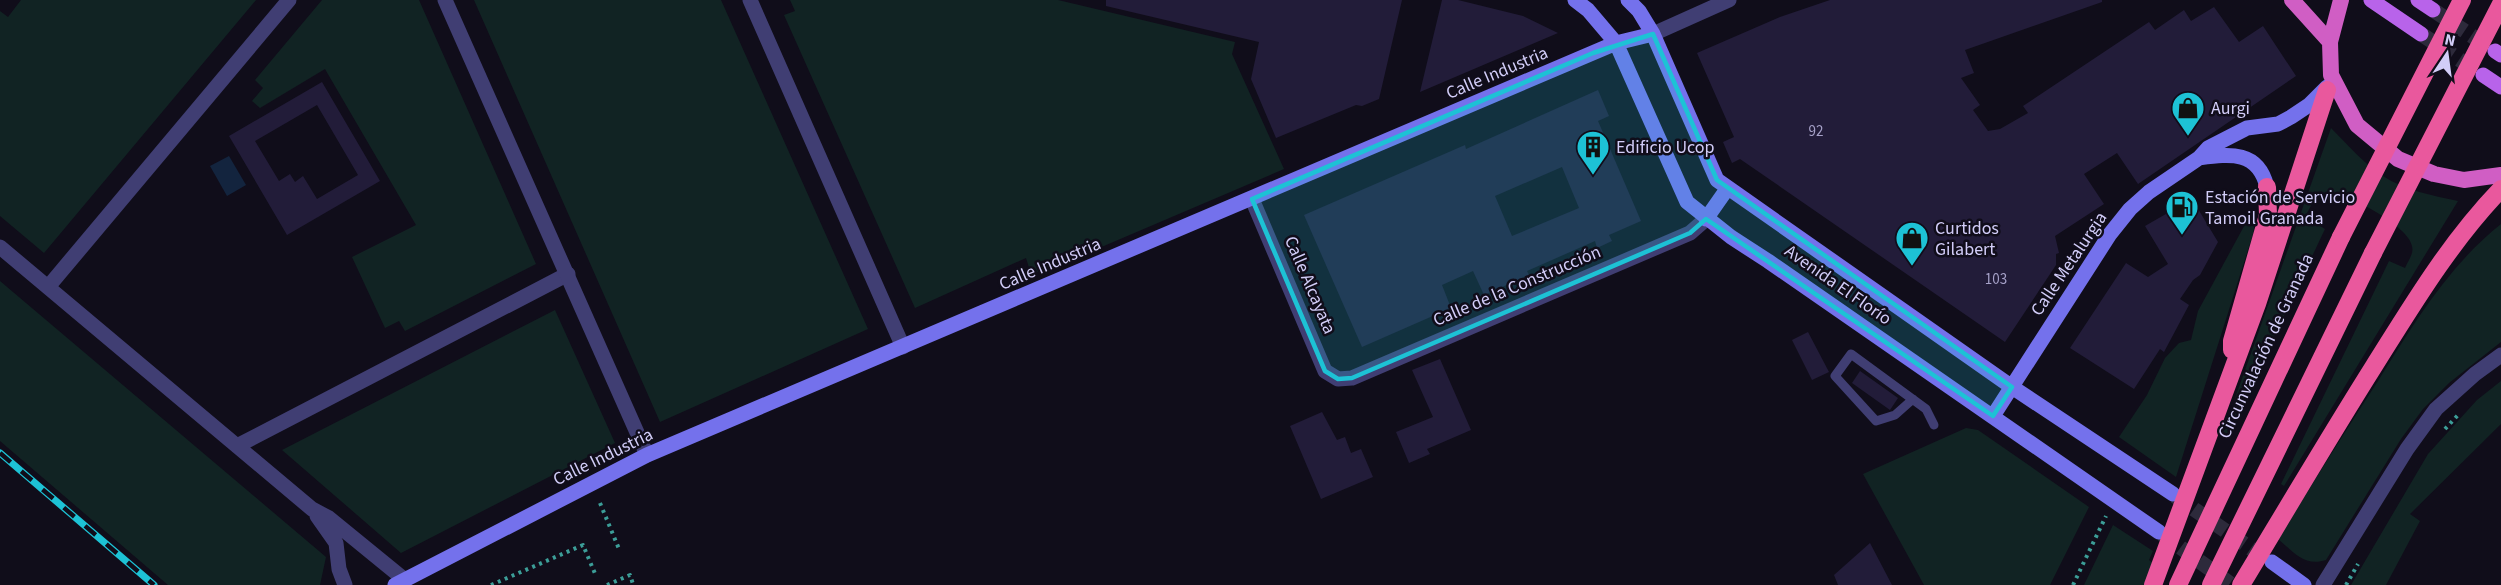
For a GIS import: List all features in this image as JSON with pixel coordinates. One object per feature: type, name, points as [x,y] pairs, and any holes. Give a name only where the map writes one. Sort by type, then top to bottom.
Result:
[{"type":"highway","points":[[2290,0],[2330,42]]},
{"type":"highway","points":[[2153,585],[2231,379],[2329,82],[2330,42],[2341,0]]},
{"type":"highway","name":"Circunvalación de Granada","points":[[2178,585],[2341,237],[2462,0]]},
{"type":"highway","points":[[2211,585],[2373,253],[2501,4]]},
{"type":"highway","points":[[2329,82],[2357,124],[2397,159],[2434,174],[2464,180],[2501,175]]},
{"type":"highway","points":[[2231,379],[2232,341],[2268,215],[2267,187]]},
{"type":"highway","points":[[2241,585],[2424,285],[2456,239],[2501,189]]},
{"type":"main road","name":"Avenida El Florío","points":[[1575,0],[1588,10],[1616,43],[1687,202],[1706,219],[2160,532]]},
{"type":"main road","name":"Avenida El Florío","points":[[1628,0],[1639,10],[1653,34],[1717,180],[2012,387],[2173,494]]},
{"type":"main road","points":[[2371,0],[2421,34]]},
{"type":"main road","points":[[2418,0],[2433,10]]},
{"type":"main road","name":"Calle Industria","points":[[400,582],[647,455],[1616,43],[1653,34]]},
{"type":"main road","points":[[2483,75],[2501,87]]},
{"type":"main road","name":"Calle Metalurgia","points":[[1993,416],[2120,221],[2149,192],[2199,159],[2208,148],[2225,137],[2247,128],[2278,124],[2291,117],[2329,82]]},
{"type":"main road","points":[[2199,159],[2241,156],[2255,163],[2264,174],[2267,187]]},
{"type":"main road","points":[[1706,219],[1727,189]]},
{"type":"main road","points":[[2272,562],[2304,585]]},
{"type":"street","points":[[48,287],[289,0]]},
{"type":"street","points":[[445,0],[647,455]]},
{"type":"street","points":[[750,0],[903,346]]},
{"type":"street","name":"Calle Industria","points":[[1653,34],[1729,0]]},
{"type":"street","name":"Calle Alcayata","points":[[1252,199],[1325,371],[1338,379]]},
{"type":"street","name":"Calle de la Construcción","points":[[1338,379],[1352,378],[1690,233],[1706,219]]},
{"type":"street","points":[[0,247],[312,508],[329,518],[400,582]]},
{"type":"street","points":[[237,446],[568,274]]},
{"type":"street","points":[[2323,585],[2407,449],[2436,409],[2475,374],[2501,355]]},
{"type":"street","points":[[312,508],[336,543],[339,568],[345,585]]},
{"type":"street","points":[[332,585],[339,568]]},
{"type":"lane","points":[[1913,399],[1895,415],[1876,421],[1835,376],[1851,354],[1913,399],[1926,409],[1934,425]]},
{"type":"path","points":[[2439,436],[2460,413]]},
{"type":"path","points":[[600,503],[619,549]]},
{"type":"path","points":[[2073,585],[2107,515]]},
{"type":"path","points":[[491,585],[583,545],[596,576]]},
{"type":"path","points":[[2346,585],[2363,556]]},
{"type":"path","points":[[607,585],[630,575],[633,584]]},
{"type":"highlighted area","points":[[1653,34],[1717,180],[2012,387],[1993,416],[1706,219],[1690,233],[1352,378],[1338,379],[1325,371],[1252,199],[1593,53]]},
{"type":"shaded area","points":[[21,0],[256,0],[44,253],[0,216],[0,11],[8,17]]},
{"type":"shaded area","points":[[322,0],[419,0],[536,264],[405,331],[399,321],[385,328],[352,257],[416,225],[325,69],[260,108],[252,101],[263,88],[255,80]]},
{"type":"shaded area","points":[[474,0],[721,0],[868,329],[660,422]]},
{"type":"shaded area","points":[[790,0],[1058,0],[1235,42],[1232,54],[1284,169],[1057,266],[1031,274],[1026,258],[915,308],[784,15],[795,11]]},
{"type":"shaded area","points":[[2331,128],[2356,154],[2391,181],[2419,192],[2458,201],[2284,486],[2281,484],[2389,261],[2405,268],[2412,252],[2408,238],[2400,229],[2376,212],[2338,194],[2327,192],[2316,196],[2305,217],[2325,229],[2228,434],[2223,432]]},
{"type":"shaded area","points":[[2249,217],[2255,219],[2253,234],[2176,477],[2119,437],[2147,395],[2165,358],[2179,343],[2191,340],[2198,311]]},
{"type":"shaded area","points":[[2501,224],[2501,342],[2449,383],[2423,409],[2401,439],[2326,560],[2311,562],[2305,560],[2278,539],[2433,297],[2464,258]]},
{"type":"shaded area","points":[[0,281],[326,557],[320,585],[168,585],[0,441]]},
{"type":"shaded area","points":[[555,310],[615,443],[401,553],[282,450]]},
{"type":"shaded area","points":[[2501,381],[2501,424],[2410,514],[2420,521],[2386,585],[2351,585],[2428,454],[2477,400]]},
{"type":"shaded area","points":[[1966,428],[1978,430],[2089,507],[2050,585],[1924,585],[1863,474]]},
{"type":"shaded area","points":[[2113,525],[2153,551],[2149,560],[2153,563],[2145,585],[2084,585]]},
{"type":"water","points":[[229,156],[246,185],[227,196],[210,166]]},
{"type":"building","points":[[1106,0],[1402,0],[1379,99],[1362,106],[1356,105],[1276,138],[1251,79],[1259,42],[1106,6]]},
{"type":"building","points":[[1442,0],[1458,0],[1523,16],[1558,33],[1420,92]]},
{"type":"building","points":[[1830,0],[2102,0],[2102,2],[1965,50],[1974,73],[1961,78],[1980,105],[1973,110],[1988,131],[2000,129],[2028,113],[2023,106],[2149,22],[2155,30],[2184,10],[2191,21],[2214,7],[2239,42],[2263,26],[2296,76],[2138,184],[2117,153],[2084,174],[2104,204],[2055,236],[2059,253],[2056,254],[2056,265],[2005,342],[1740,159],[1732,163],[1723,142],[1734,137],[1697,53],[1780,17]]},
{"type":"building","points":[[322,82],[380,181],[287,235],[229,136]],"holes":[[[317,105],[358,175],[317,199],[303,176],[295,182],[290,174],[279,181],[255,141]]]},
{"type":"building","points":[[1598,90],[1609,116],[1598,121],[1641,221],[1609,235],[1612,241],[1597,248],[1595,241],[1527,271],[1529,275],[1484,295],[1473,271],[1442,285],[1451,308],[1362,347],[1304,215],[1465,145],[1466,149]],"holes":[[[1562,167],[1579,208],[1512,236],[1495,196]]]},
{"type":"building","points":[[2192,199],[2218,242],[2200,275],[2193,280],[2180,299],[2189,305],[2164,352],[2160,349],[2134,389],[2070,348],[2126,263],[2148,277],[2168,264],[2145,226]]},
{"type":"building","points":[[1808,332],[1829,372],[1812,380],[1792,340]]},
{"type":"building","points":[[1440,359],[1471,430],[1427,449],[1430,454],[1409,463],[1396,432],[1433,417],[1412,370]]},
{"type":"building","points":[[1860,371],[1898,398],[1890,410],[1852,383]]},
{"type":"building","points":[[1322,412],[1337,440],[1345,437],[1351,453],[1361,449],[1373,477],[1321,499],[1290,426]]},
{"type":"building","points":[[1870,543],[1892,585],[1838,585],[1834,575]]},
{"type":"tunnel","points":[[2433,10],[2490,48]]},
{"type":"tunnel","points":[[2421,34],[2478,72]]},
{"type":"tunnel","points":[[2175,496],[2269,561]]},
{"type":"tunnel","points":[[2162,534],[2232,585]]},
{"type":"railway","points":[[0,453],[154,585]]},
{"type":"place","name":"Aurgi","points":[[2188,137]]},
{"type":"place","name":"Edificio Ucop","points":[[1593,176]]},
{"type":"place","name":"Estación de Servicio Tamoil Granada","points":[[2182,236]]},
{"type":"place","name":"Curtidos Gilabert","points":[[1912,267]]}]
